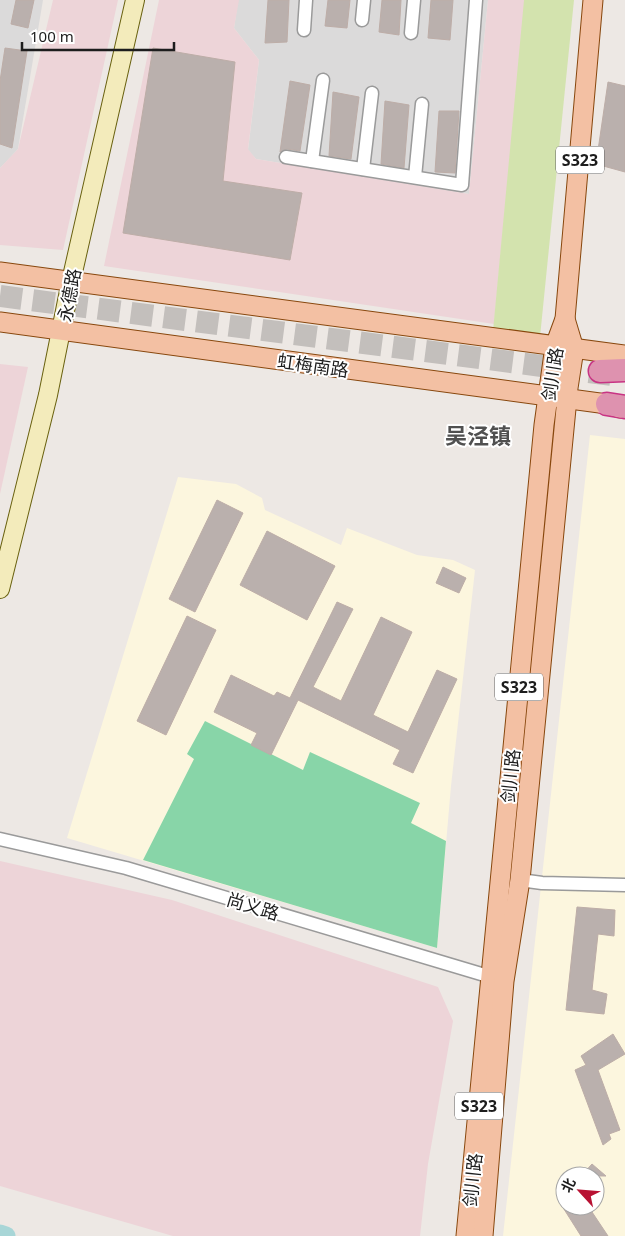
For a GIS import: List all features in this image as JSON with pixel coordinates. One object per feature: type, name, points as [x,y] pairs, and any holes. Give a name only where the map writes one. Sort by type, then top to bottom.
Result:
[{"type":"highway","points":[[614,360],[625,370]]},
{"type":"main road","name":"剑川路","points":[[483,1236],[498,979],[520,880],[558,392],[553,355],[565,319],[593,0]]},
{"type":"main road","points":[[0,272],[71,281],[553,355],[614,360],[625,374]]},
{"type":"main road","name":"剑川路","points":[[466,1236],[498,979],[558,392],[573,357],[565,319]]},
{"type":"main road","name":"虹梅南路","points":[[0,322],[558,392],[621,404]]},
{"type":"street","name":"永德路","points":[[0,589],[48,395],[71,281],[135,0]]},
{"type":"street","points":[[304,30],[306,0]]},
{"type":"street","points":[[362,20],[364,0]]},
{"type":"street","points":[[410,33],[414,0]]},
{"type":"street","points":[[286,157],[462,185],[476,0]]},
{"type":"street","points":[[312,161],[323,80]]},
{"type":"street","points":[[363,169],[372,93]]},
{"type":"street","points":[[415,177],[422,104]]},
{"type":"street","name":"尚义路","points":[[0,838],[126,868],[498,979]]},
{"type":"street","points":[[520,880],[559,884],[625,885]]},
{"type":"shaded area","points":[[0,0],[43,0],[18,149],[0,168]]},
{"type":"shaded area","points":[[53,0],[118,0],[63,250],[0,245],[0,168],[18,149]]},
{"type":"shaded area","points":[[159,0],[239,0],[234,28],[259,60],[248,149],[256,159],[469,194],[488,0],[525,0],[494,324],[104,266]]},
{"type":"shaded area","points":[[238,0],[488,0],[469,194],[256,159],[248,150],[259,60],[234,28]]},
{"type":"shaded area","points":[[0,364],[28,367],[0,494]]},
{"type":"shaded area","points":[[590,435],[625,439],[625,1236],[503,1236]]},
{"type":"shaded area","points":[[178,477],[236,484],[262,498],[265,510],[341,545],[347,528],[417,555],[453,560],[475,570],[451,786],[437,948],[67,838]]},
{"type":"shaded area","points":[[0,861],[172,900],[438,987],[453,1021],[428,1164],[420,1236],[173,1236],[0,1186]]},
{"type":"green space","points":[[524,0],[574,0],[540,337],[493,331]]},
{"type":"green space","points":[[205,721],[303,770],[310,752],[420,803],[411,823],[446,841],[437,948],[143,860],[194,759],[187,754]]},
{"type":"building","points":[[16,0],[34,0],[28,28],[11,24]]},
{"type":"building","points":[[268,0],[289,0],[287,42],[265,43]]},
{"type":"building","points":[[328,0],[350,0],[347,28],[325,26]]},
{"type":"building","points":[[382,0],[401,0],[399,35],[379,32]]},
{"type":"building","points":[[431,0],[453,0],[450,40],[428,38]]},
{"type":"building","points":[[5,48],[27,51],[12,148],[0,144],[0,81]]},
{"type":"building","points":[[153,48],[235,62],[223,181],[302,193],[290,260],[123,233]]},
{"type":"building","points":[[290,81],[310,85],[300,151],[287,149],[280,152]]},
{"type":"building","points":[[608,82],[625,86],[625,172],[596,164]]},
{"type":"building","points":[[333,92],[359,97],[351,159],[329,156]]},
{"type":"building","points":[[385,101],[409,105],[404,168],[381,164]]},
{"type":"building","points":[[439,111],[459,111],[455,173],[435,172]]},
{"type":"building","points":[[217,500],[243,513],[195,612],[169,599]]},
{"type":"building","points":[[267,531],[335,566],[307,620],[240,585]]},
{"type":"building","points":[[443,567],[466,578],[459,593],[436,583]]},
{"type":"building","points":[[337,602],[353,609],[313,687],[341,701],[381,617],[412,632],[373,715],[408,732],[437,670],[457,679],[413,773],[393,764],[400,750],[298,700],[271,755],[251,745],[257,733],[214,712],[231,675],[274,696],[277,692],[290,698]]},
{"type":"building","points":[[187,616],[216,630],[166,735],[137,721]]},
{"type":"building","points":[[577,907],[615,910],[614,936],[598,934],[592,990],[607,994],[604,1014],[566,1010]]},
{"type":"building","points":[[613,1034],[625,1054],[598,1070],[620,1130],[609,1134],[611,1139],[603,1145],[575,1070],[586,1065],[581,1056]]},
{"type":"building","points":[[568,1216],[595,1216],[608,1236],[581,1236]]},
{"type":"waterway","points":[[0,1234],[6,1236]]},
{"type":"tunnel","points":[[0,296],[619,376]]},
{"type":"district","name":"吴泾镇","points":[[478,435]]}]
